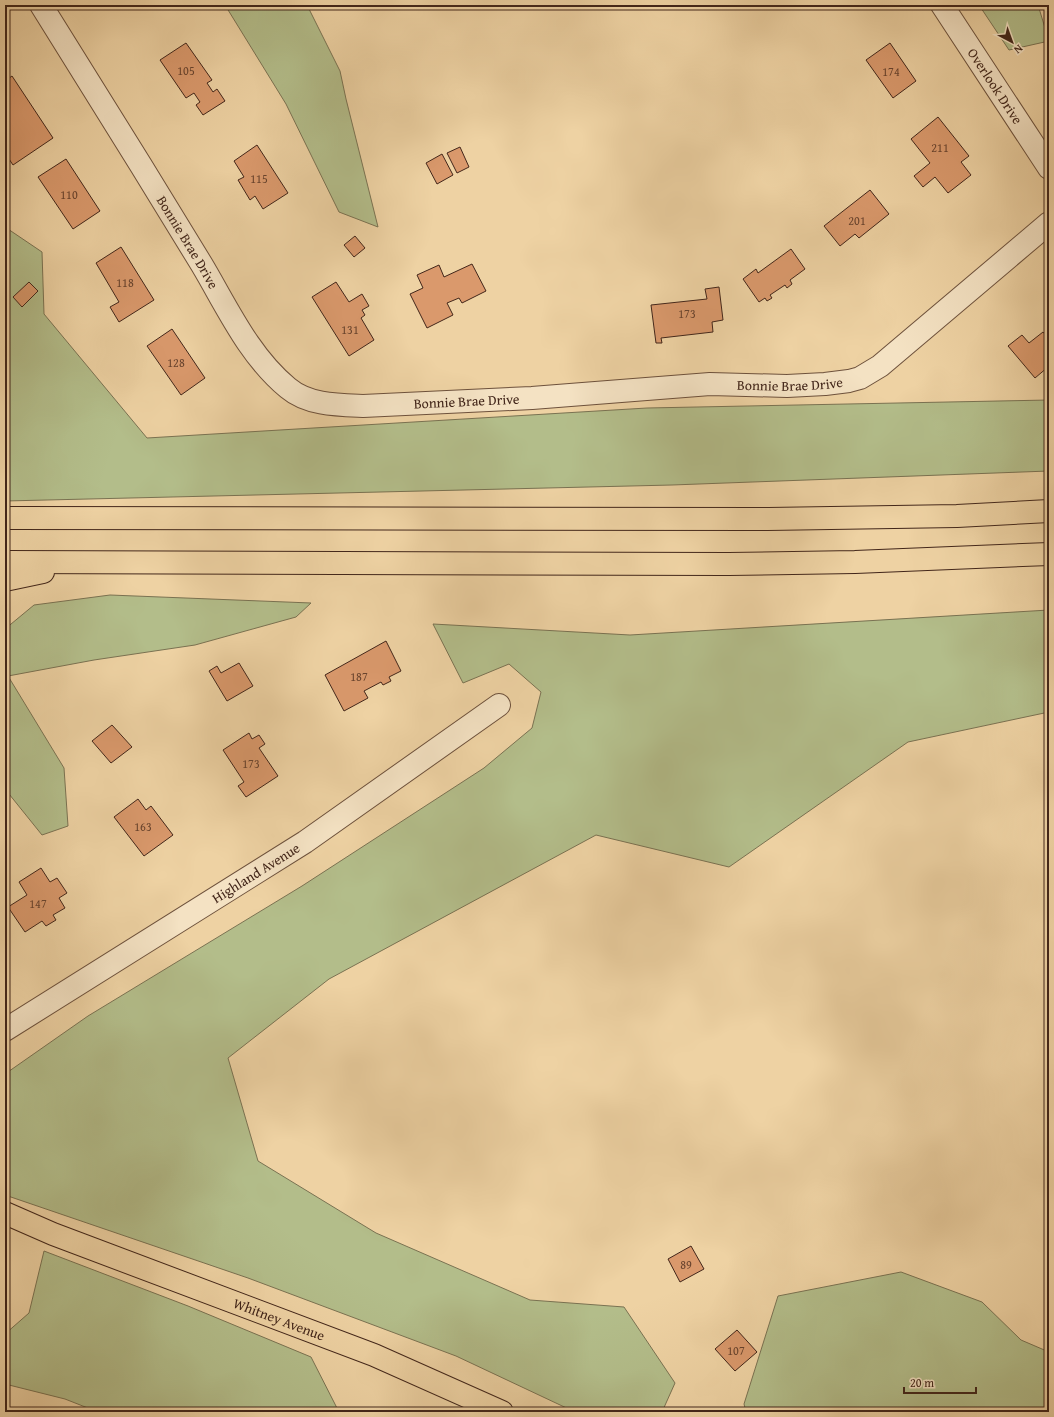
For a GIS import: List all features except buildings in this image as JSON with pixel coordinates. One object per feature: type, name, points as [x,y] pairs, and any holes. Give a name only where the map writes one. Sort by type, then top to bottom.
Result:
[{"type":"main road","points":[[5,518],[768,519],[957,516],[1049,511]]},
{"type":"main road","points":[[5,562],[729,564],[863,562],[1049,554]]},
{"type":"main road","points":[[5,580],[83,563]]},
{"type":"main road","name":"Whitney Avenue","points":[[5,1213],[53,1234],[374,1355],[502,1412]]},
{"type":"main road","name":"Whitney Avenue","points":[[5,1224],[53,1234]]},
{"type":"street","name":"Bonnie Brae Drive","points":[[41,5],[245,338],[271,371],[288,389],[297,395],[310,400],[339,405],[363,406],[532,398],[710,384],[787,386],[849,381],[865,375],[880,366],[1049,223]]},
{"type":"street","name":"Overlook Drive","points":[[942,5],[1049,168]]},
{"type":"street","name":"Highland Avenue","points":[[5,1030],[305,842],[499,705]]},
{"type":"green space","points":[[225,5],[307,5],[340,71],[378,227],[339,212],[286,104]]},
{"type":"green space","points":[[979,5],[1038,5],[1049,41],[1009,50]]},
{"type":"green space","points":[[5,227],[42,252],[44,314],[147,438],[647,408],[1049,400],[1049,471],[672,485],[5,501]]},
{"type":"green space","points":[[110,595],[311,603],[296,617],[195,645],[94,660],[8,676],[64,768],[68,826],[42,835],[5,789],[5,629],[34,605]]},
{"type":"green space","points":[[1049,610],[1049,712],[908,742],[729,867],[596,835],[329,979],[228,1058],[258,1161],[376,1233],[530,1300],[624,1307],[675,1383],[662,1412],[575,1412],[456,1356],[248,1278],[5,1195],[5,1074],[88,1016],[302,886],[484,768],[532,728],[541,692],[509,664],[463,683],[433,624],[630,635]]},
{"type":"green space","points":[[44,1251],[188,1306],[311,1357],[339,1412],[98,1412],[65,1399],[5,1384],[5,1334],[29,1313]]},
{"type":"green space","points":[[901,1272],[982,1302],[1021,1340],[1049,1352],[1049,1412],[746,1412],[744,1404],[778,1296]]}]
